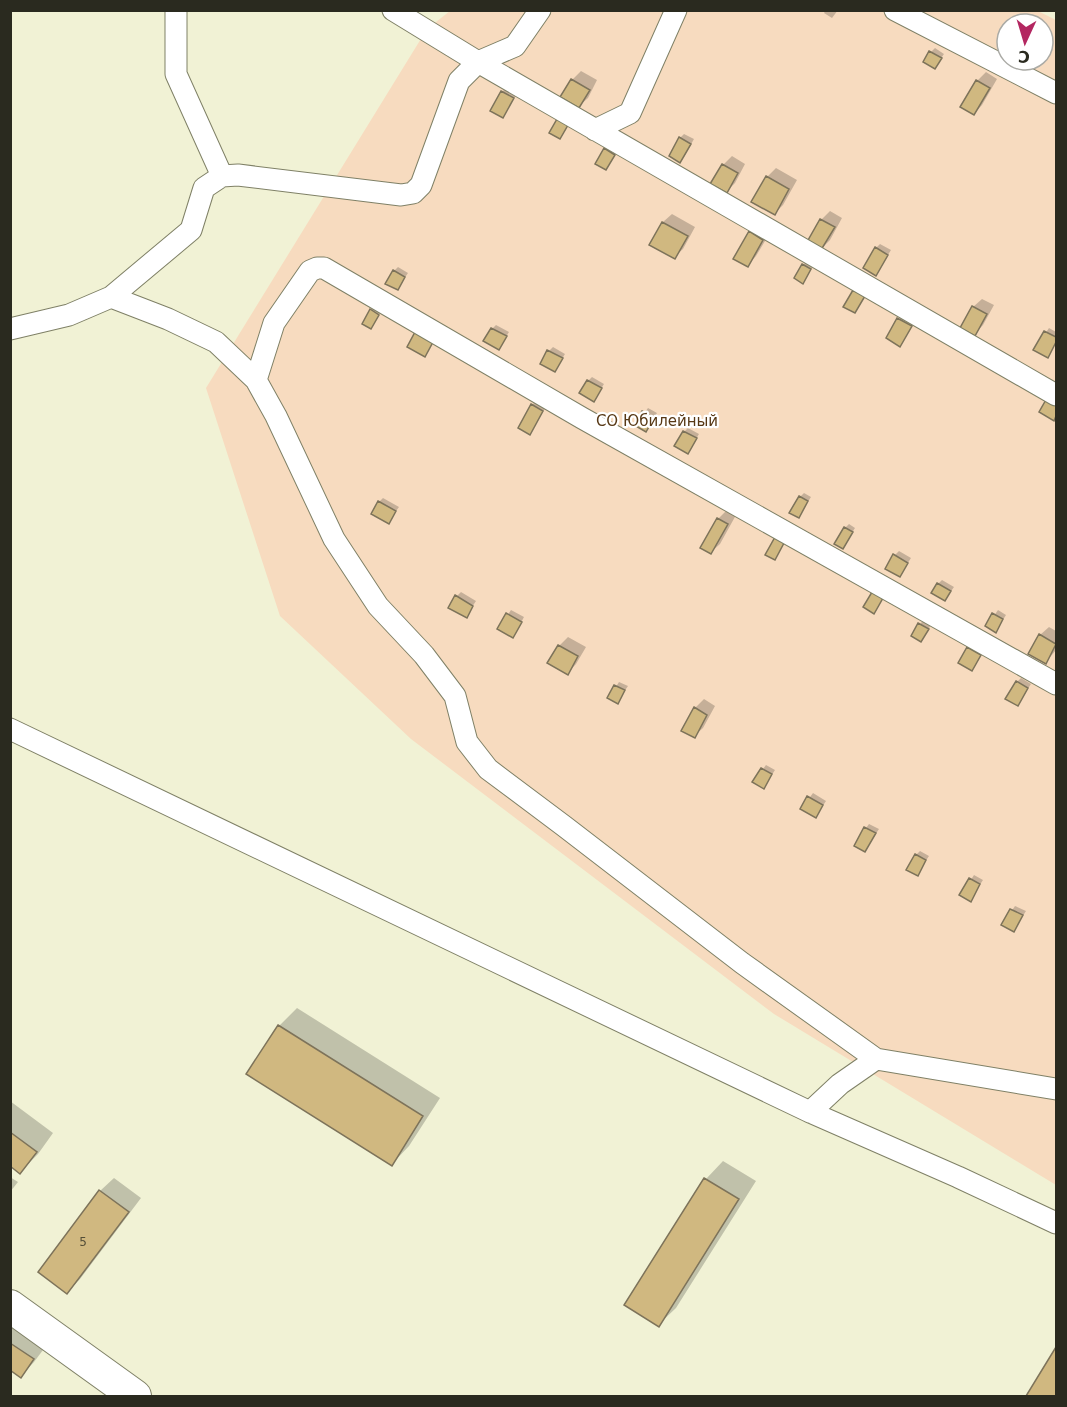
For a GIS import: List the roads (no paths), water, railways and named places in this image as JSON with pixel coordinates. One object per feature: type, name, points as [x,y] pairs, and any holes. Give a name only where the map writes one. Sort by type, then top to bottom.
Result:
[{"type":"highway","points":[[10,1306],[135,1396]]},
{"type":"lane","points":[[176,10],[176,74],[222,176]]},
{"type":"lane","points":[[393,10],[595,130],[1056,395]]},
{"type":"lane","points":[[10,329],[69,315],[111,297],[191,230],[204,188],[222,176],[401,195],[413,193],[421,185],[459,81],[478,62],[515,46],[540,10]]},
{"type":"lane","points":[[595,130],[630,113],[676,10]]},
{"type":"lane","points":[[895,10],[1056,93]]},
{"type":"lane","points":[[256,381],[274,323],[310,271],[324,268],[592,424],[1056,684]]},
{"type":"lane","points":[[111,297],[168,319],[216,342],[256,381],[276,416],[334,539],[378,606],[424,655],[455,696],[467,742],[488,770],[742,963],[876,1059],[1056,1089]]},
{"type":"lane","points":[[10,729],[810,1112],[1056,1223]]},
{"type":"lane","points":[[810,1112],[840,1084],[876,1059]]},
{"type":"park label","name":"СО Юбилейный","points":[[657,421]]}]
